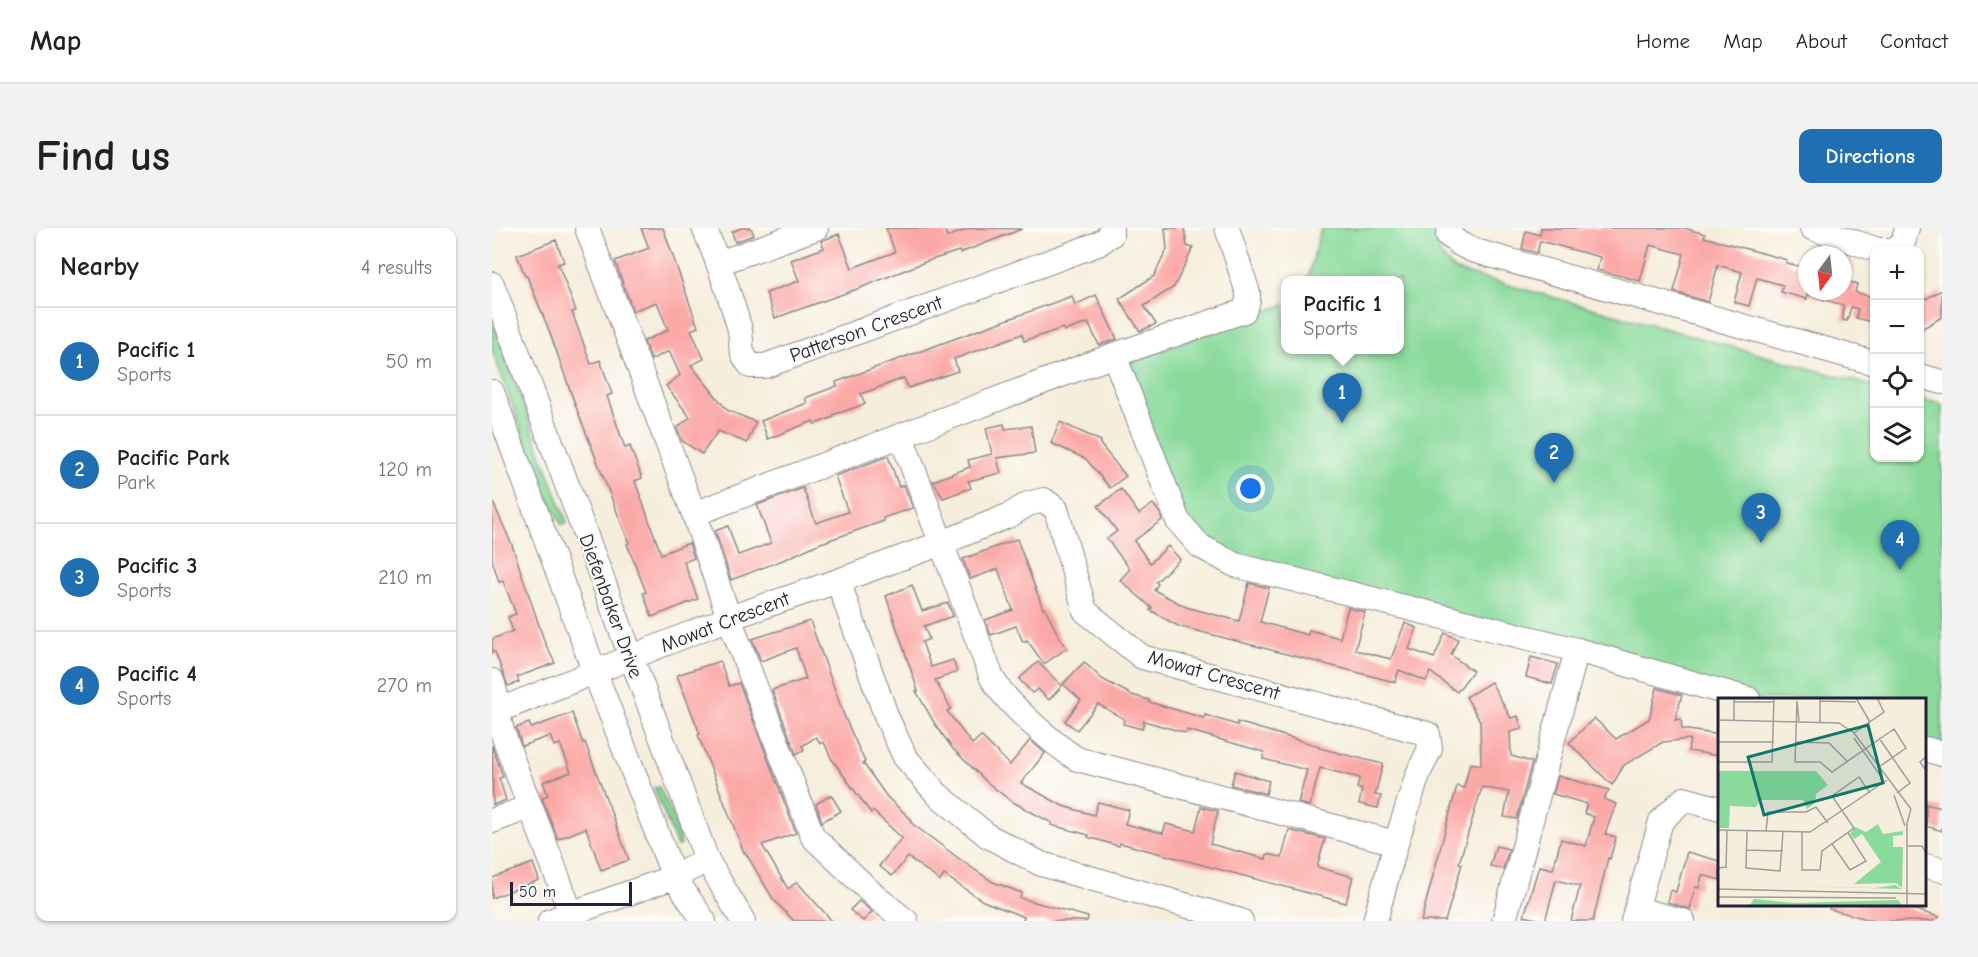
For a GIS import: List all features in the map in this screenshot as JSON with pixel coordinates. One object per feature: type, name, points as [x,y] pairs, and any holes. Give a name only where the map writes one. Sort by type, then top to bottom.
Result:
[{"type":"street","points":[[587,228],[694,514],[729,618],[813,837],[876,898],[906,921]]},
{"type":"street","name":"Patterson Crescent","points":[[704,228],[719,263],[740,330],[742,355],[751,366],[765,366],[1098,244],[1111,235],[1111,228]]},
{"type":"street","points":[[719,263],[816,228]]},
{"type":"street","points":[[694,514],[1114,355],[1244,311],[1248,293],[1227,228]]},
{"type":"street","points":[[1450,228],[1448,236],[1472,250],[1870,362]]},
{"type":"street","points":[[1812,228],[1878,250],[1893,250],[1903,243],[1906,228]]},
{"type":"street","name":"Diefenbaker Drive","points":[[492,284],[613,666],[688,921]]},
{"type":"street","points":[[1114,355],[1178,521],[1200,546],[1235,565],[1577,650],[1745,698]]},
{"type":"street","points":[[1924,377],[1942,382]]},
{"type":"street","name":"Diefenbaker Drive","points":[[492,392],[496,418],[613,666],[706,860],[743,921]]},
{"type":"street","points":[[900,436],[992,678],[1000,692],[1063,750],[1077,759],[1396,843]]},
{"type":"street","name":"Mowat Crescent","points":[[495,712],[729,618],[942,543],[1010,515],[1028,504],[1044,500],[1056,509],[1085,612],[1142,657],[1428,734],[1430,749],[1418,774],[1375,921]]},
{"type":"street","points":[[838,581],[891,728],[905,758],[937,794],[988,836],[1041,864],[1241,921]]},
{"type":"street","points":[[1504,921],[1577,650]]},
{"type":"street","points":[[492,681],[497,695],[495,712],[565,918],[674,877],[706,860]]},
{"type":"street","points":[[1927,749],[1942,754]]},
{"type":"street","points":[[1683,921],[1635,915],[1661,821],[1684,799],[1718,808]]},
{"type":"street","points":[[492,821],[529,807]]},
{"type":"street","points":[[1927,866],[1942,870]]},
{"type":"street","name":"Diefenbaker Drive","points":[[674,877],[704,921]]},
{"type":"green space","points":[[1321,228],[1445,228],[1439,253],[1454,270],[1870,385],[1870,462],[1924,462],[1924,400],[1942,404],[1942,754],[1927,749],[1927,698],[1735,698],[1237,564],[1187,530],[1122,365],[1281,305],[1281,354],[1404,354],[1404,276],[1308,276]]},
{"type":"green space","points":[[492,320],[567,523],[562,525],[541,483],[492,350]]},
{"type":"green space","points":[[659,787],[674,818],[681,845],[677,846],[654,788]]},
{"type":"building","points":[[641,228],[663,228],[698,327],[691,330],[704,359],[691,365],[727,410],[756,422],[747,443],[718,431],[702,454],[682,441],[677,428],[690,417],[666,386],[680,375],[669,351],[651,360],[644,341],[668,330],[657,302],[633,311],[615,261],[649,248]]},
{"type":"building","points":[[741,228],[751,228],[754,235],[735,242],[732,232]]},
{"type":"building","points":[[886,228],[944,228],[947,237],[971,228],[1022,229],[960,253],[959,251],[925,262],[775,318],[766,293],[799,281],[791,260],[824,248],[821,241],[839,234],[852,268],[895,252]]},
{"type":"building","points":[[1165,228],[1184,228],[1187,246],[1193,248],[1174,287],[1144,306],[1156,324],[1140,331],[1119,299],[1154,276],[1167,249]]},
{"type":"building","points":[[1541,228],[1684,228],[1705,234],[1704,237],[1787,260],[1786,263],[1798,266],[1798,297],[1781,292],[1783,285],[1757,278],[1749,306],[1734,302],[1742,272],[1718,265],[1708,302],[1674,292],[1684,254],[1650,245],[1640,281],[1597,270],[1600,257],[1540,241],[1537,253],[1522,249],[1526,231],[1540,235]]},
{"type":"building","points":[[556,240],[564,262],[558,264],[576,311],[572,312],[591,364],[600,360],[612,394],[607,396],[625,448],[630,446],[642,478],[635,481],[661,554],[689,543],[694,558],[684,562],[698,599],[652,617],[643,593],[646,592],[627,544],[629,543],[550,333],[517,255]]},
{"type":"building","points":[[1852,283],[1857,284],[1855,292],[1870,296],[1870,322],[1856,318],[1858,309],[1851,307],[1847,321],[1843,320],[1843,305],[1826,300],[1852,300]]},
{"type":"building","points":[[1942,290],[1942,317],[1924,328],[1924,300]]},
{"type":"building","points":[[1096,295],[1117,339],[1099,345],[1088,323],[1064,331],[1063,328],[1024,341],[1022,334],[954,359],[958,371],[908,388],[904,378],[861,394],[865,404],[815,424],[813,421],[768,439],[761,421],[807,403],[805,398],[837,386],[836,382],[1072,296],[1075,305]]},
{"type":"building","points":[[1060,422],[1101,441],[1100,444],[1126,476],[1110,488],[1086,459],[1051,443]]},
{"type":"building","points":[[1004,424],[1005,429],[1031,426],[1035,453],[997,458],[1001,473],[968,481],[971,488],[943,498],[933,481],[970,467],[968,460],[992,454],[986,428]]},
{"type":"building","points":[[888,456],[899,487],[904,485],[913,508],[731,580],[715,531],[728,526],[738,555],[771,543],[757,505],[803,488],[816,523],[848,512],[835,476]]},
{"type":"building","points":[[1121,489],[1139,514],[1153,504],[1160,513],[1162,520],[1134,541],[1150,563],[1168,546],[1180,559],[1156,582],[1158,584],[1154,590],[1186,607],[1239,621],[1249,583],[1269,588],[1260,622],[1308,635],[1309,630],[1340,638],[1348,608],[1365,612],[1355,650],[1391,659],[1405,623],[1417,628],[1409,649],[1434,658],[1445,633],[1458,639],[1451,655],[1473,671],[1457,692],[1430,672],[1426,681],[1399,670],[1395,682],[1178,626],[1150,610],[1152,608],[1120,580],[1130,569],[1107,539],[1117,531],[1098,506]]},
{"type":"building","points":[[492,500],[512,545],[545,643],[555,663],[517,677],[519,682],[508,686],[495,652],[492,653],[492,639],[513,631],[508,617],[516,614],[503,581],[499,582],[492,560]]},
{"type":"building","points":[[1017,539],[1043,609],[1045,608],[1067,648],[1044,664],[1027,640],[1023,642],[1016,626],[991,635],[985,620],[1013,610],[998,569],[970,579],[963,559]]},
{"type":"building","points":[[912,585],[922,611],[948,603],[953,616],[924,626],[929,639],[922,642],[931,667],[953,660],[957,672],[935,680],[951,709],[947,711],[972,744],[981,736],[1010,765],[1030,740],[1045,753],[1021,783],[1063,806],[1094,815],[1098,802],[1129,810],[1125,824],[1163,833],[1166,824],[1195,831],[1201,807],[1218,811],[1210,844],[1266,859],[1267,854],[1282,857],[1289,830],[1325,839],[1317,867],[1353,877],[1346,903],[1120,843],[1119,846],[1088,837],[1089,835],[1051,825],[1052,823],[1011,801],[988,783],[953,749],[916,691],[918,691],[886,596]]},
{"type":"building","points":[[810,621],[845,718],[865,762],[863,763],[887,797],[912,820],[910,822],[993,882],[1022,893],[1020,898],[1088,917],[1087,921],[1023,921],[1024,917],[983,901],[944,875],[940,881],[908,857],[892,876],[879,866],[902,838],[873,811],[871,813],[831,758],[824,742],[821,744],[816,737],[802,746],[804,750],[796,754],[772,690],[806,679],[796,648],[761,661],[752,639]]},
{"type":"building","points":[[1531,657],[1558,664],[1552,684],[1526,677]]},
{"type":"building","points":[[720,661],[729,686],[739,683],[796,833],[762,845],[788,889],[797,882],[832,921],[794,921],[773,899],[744,853],[677,675]]},
{"type":"building","points":[[1038,662],[1062,686],[1049,700],[1038,689],[1032,693],[1019,679]]},
{"type":"building","points":[[1084,662],[1102,679],[1149,702],[1204,718],[1205,715],[1237,725],[1237,722],[1319,746],[1319,748],[1383,764],[1375,795],[1381,796],[1378,808],[1359,804],[1362,790],[1357,788],[1360,778],[1320,768],[1310,806],[1298,803],[1307,770],[1263,759],[1264,752],[1187,730],[1186,733],[1144,721],[1142,729],[1123,724],[1124,719],[1098,704],[1077,730],[1065,721],[1081,700],[1063,684]]},
{"type":"building","points":[[1491,682],[1511,718],[1518,716],[1522,729],[1510,732],[1511,756],[1532,762],[1517,819],[1504,817],[1509,792],[1482,787],[1459,863],[1462,864],[1445,921],[1421,921],[1457,786],[1464,788],[1470,763],[1481,765],[1480,721],[1466,697]]},
{"type":"building","points":[[1657,688],[1682,695],[1675,720],[1681,719],[1682,729],[1718,735],[1718,756],[1688,751],[1690,739],[1663,742],[1624,765],[1612,785],[1569,743],[1594,718],[1616,739],[1649,719]]},
{"type":"building","points":[[572,713],[629,860],[601,870],[586,828],[558,839],[542,798],[548,795],[543,782],[571,772],[560,744],[554,746],[550,736],[522,746],[516,728],[529,723],[531,728]]},
{"type":"building","points":[[492,745],[503,777],[499,778],[506,800],[493,805]]},
{"type":"building","points":[[1235,771],[1269,781],[1266,794],[1231,785]]},
{"type":"building","points":[[1558,776],[1609,790],[1604,799],[1616,804],[1605,834],[1616,837],[1610,859],[1608,858],[1593,921],[1571,921],[1580,886],[1556,880],[1545,921],[1524,916],[1539,866],[1553,869],[1561,839],[1586,846],[1594,817],[1584,813],[1587,804],[1553,794]]},
{"type":"building","points":[[831,795],[841,811],[822,822],[816,804]]},
{"type":"building","points":[[1927,804],[1942,808],[1942,831],[1927,826]]},
{"type":"building","points":[[1496,846],[1509,849],[1503,869],[1490,866]]},
{"type":"building","points":[[1687,852],[1718,860],[1718,879],[1702,875],[1699,888],[1695,887],[1690,909],[1667,902],[1670,890],[1676,892]]},
{"type":"building","points":[[533,863],[539,880],[492,898],[492,878]]},
{"type":"building","points":[[859,901],[872,912],[863,921],[850,910]]},
{"type":"building","points":[[1830,906],[1903,906],[1939,917],[1938,921],[1875,921],[1829,909]]},
{"type":"place","name":"Pacific 1","points":[[1342,423]]},
{"type":"place","name":"Pacific Park","points":[[1554,483]]},
{"type":"place","name":"Pacific 3","points":[[1761,543]]},
{"type":"place","name":"Pacific 4","points":[[1900,570]]}]
